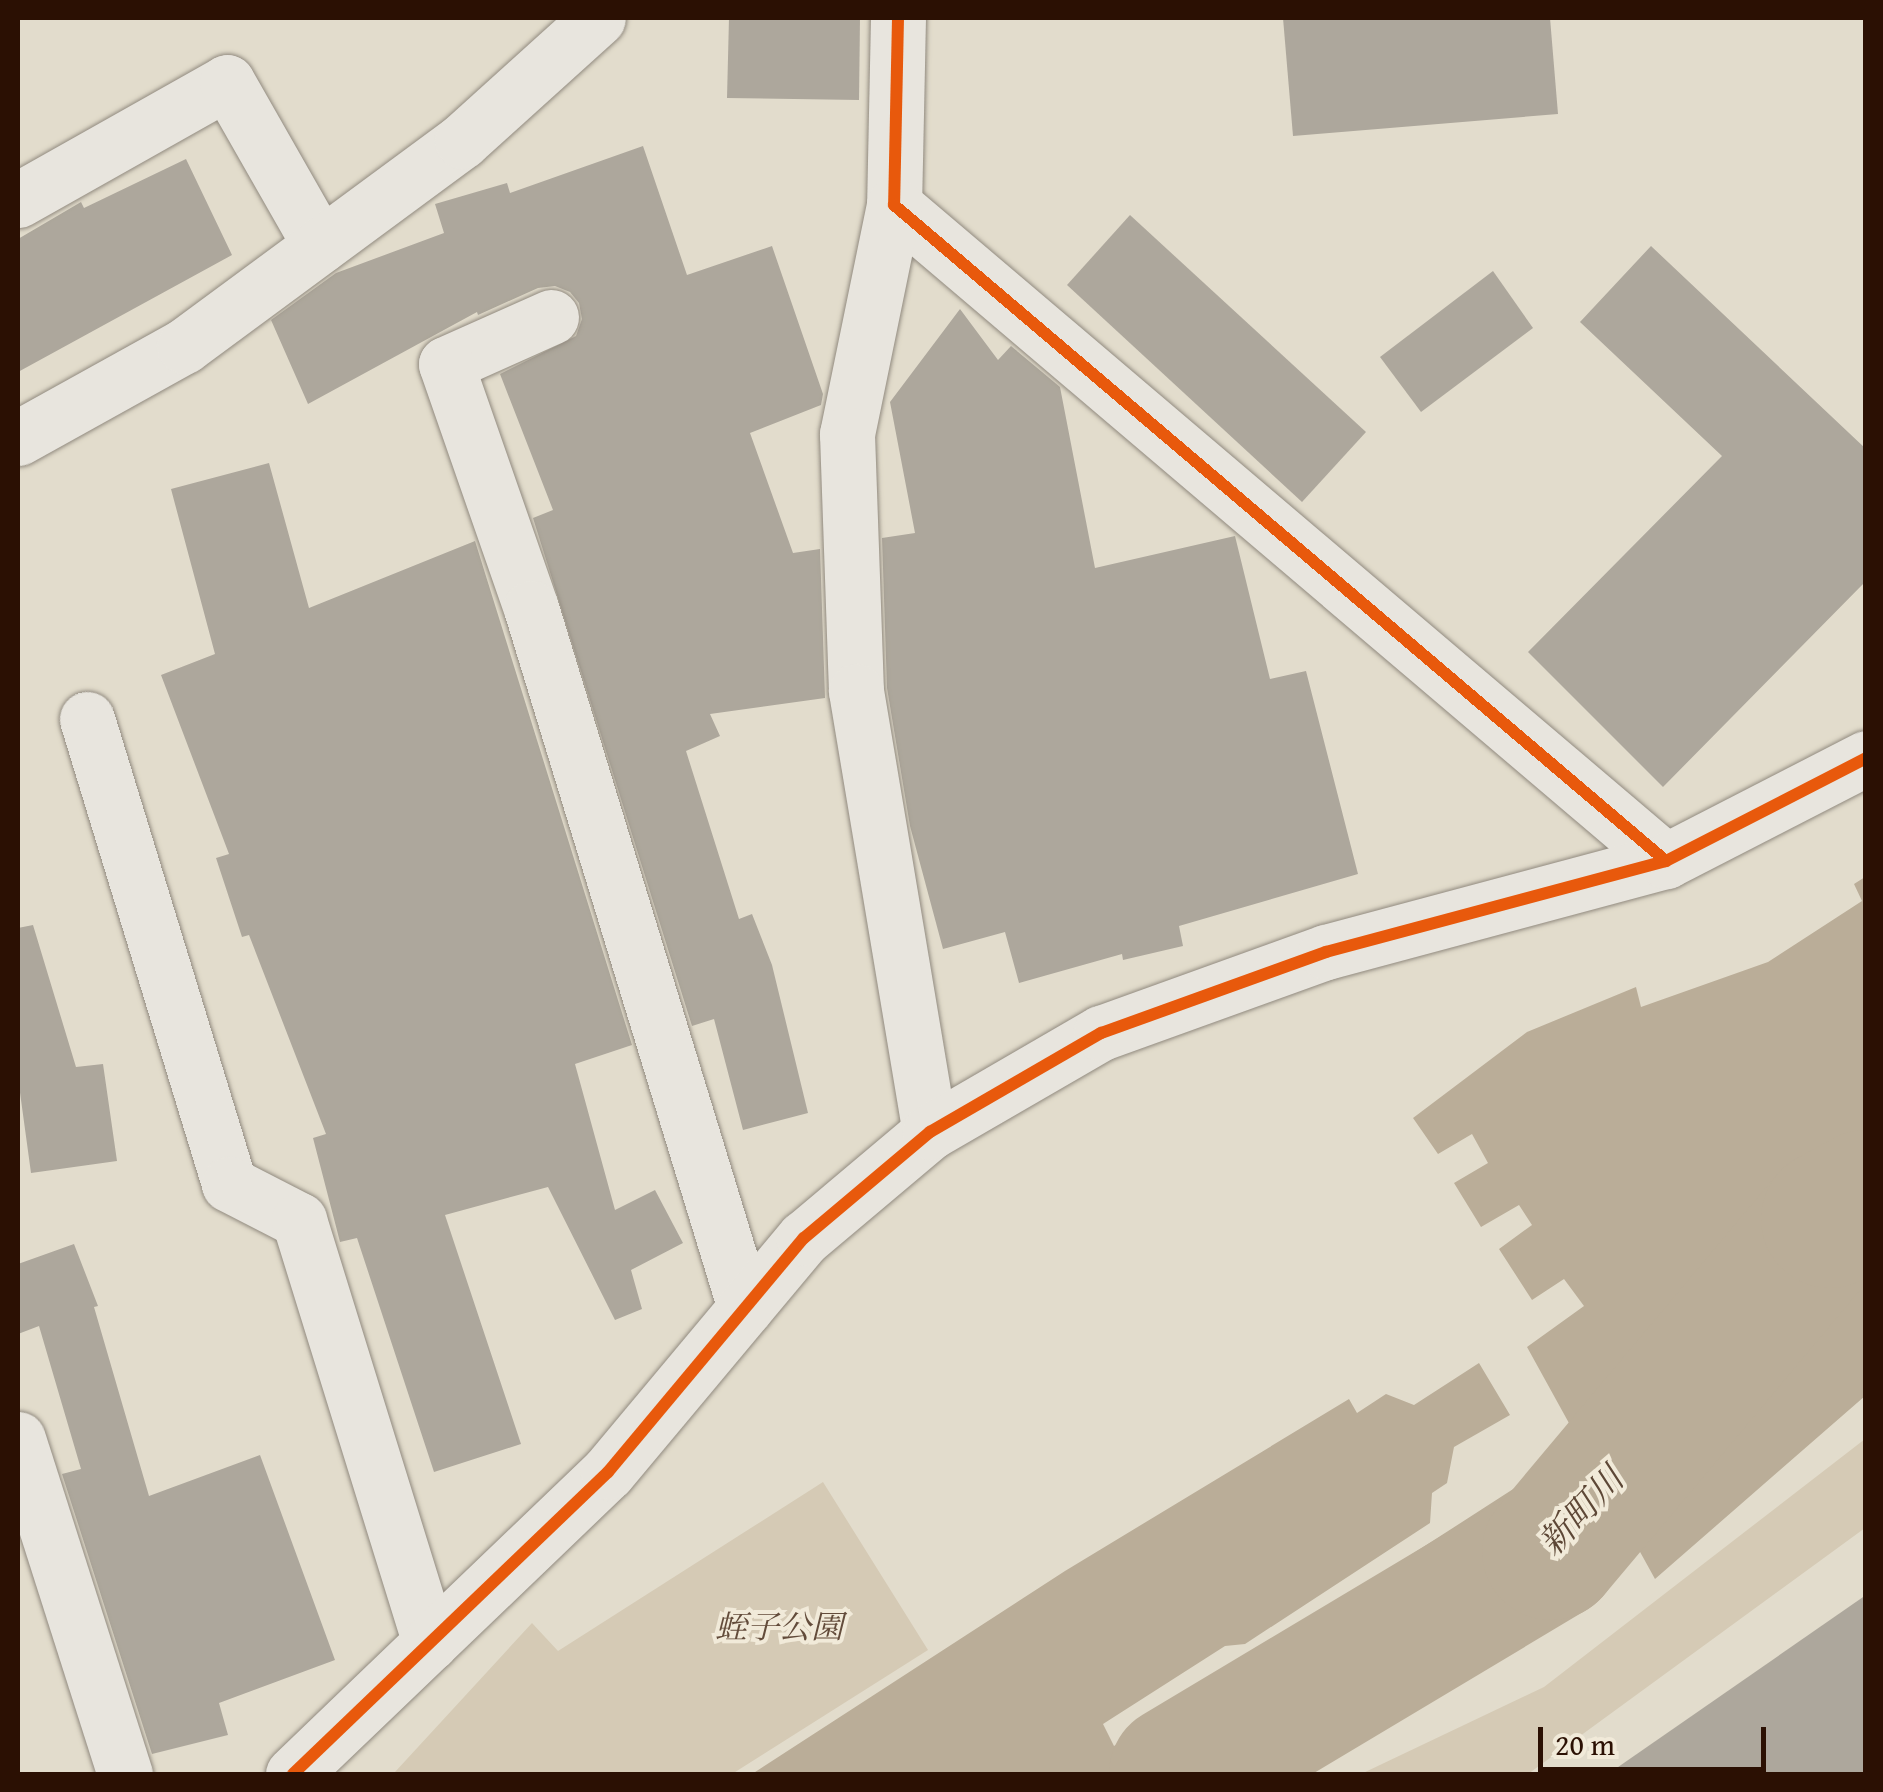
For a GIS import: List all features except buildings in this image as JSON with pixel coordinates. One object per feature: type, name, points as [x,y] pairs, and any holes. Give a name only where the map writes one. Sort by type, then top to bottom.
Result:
[{"type":"street","points":[[18,438],[184,346],[462,141],[598,18]]},
{"type":"street","points":[[898,18],[894,205],[846,434],[856,691],[930,1132]]},
{"type":"street","points":[[18,200],[228,82],[320,245]]},
{"type":"street","points":[[894,205],[1666,861]]},
{"type":"street","points":[[552,317],[446,364],[531,608],[745,1308]]},
{"type":"street","points":[[87,719],[228,1184],[299,1220],[430,1643]]},
{"type":"street","points":[[293,1774],[608,1472],[804,1238],[930,1132],[1100,1033],[1326,952],[1666,861],[1866,758]]},
{"type":"street","points":[[18,1440],[125,1774]]},
{"type":"green space","points":[[1865,1439],[1865,1528],[1528,1774],[1361,1774],[1544,1687]]},
{"type":"green space","name":"蛭子公園","points":[[823,1482],[928,1650],[732,1774],[395,1772],[532,1623],[558,1651]]},
{"type":"shaded area","points":[[1865,877],[1865,1396],[1655,1579],[1527,1347],[1584,1306],[1564,1279],[1532,1300],[1499,1249],[1532,1225],[1519,1205],[1481,1227],[1454,1183],[1488,1163],[1472,1134],[1438,1154],[1413,1118],[1527,1032],[1636,987],[1641,1007],[1768,962],[1862,901],[1854,884]]},
{"type":"shaded area","points":[[1479,1363],[1510,1415],[1454,1447],[1447,1483],[1432,1493],[1430,1523],[1245,1644],[1225,1646],[1103,1724],[1114,1746],[1546,1468],[1610,1568],[1280,1774],[752,1774],[1065,1571],[1349,1399],[1357,1413],[1386,1394],[1414,1405]]},
{"type":"waterway","name":"新町川","points":[[1178,1774],[1551,1551],[1830,1219],[1866,1199]]},
{"type":"cycle path","points":[[898,18],[894,205],[1666,861]]},
{"type":"cycle path","points":[[293,1774],[608,1472],[804,1238],[930,1132],[1101,1033],[1326,952],[1666,861],[1866,758]]}]
